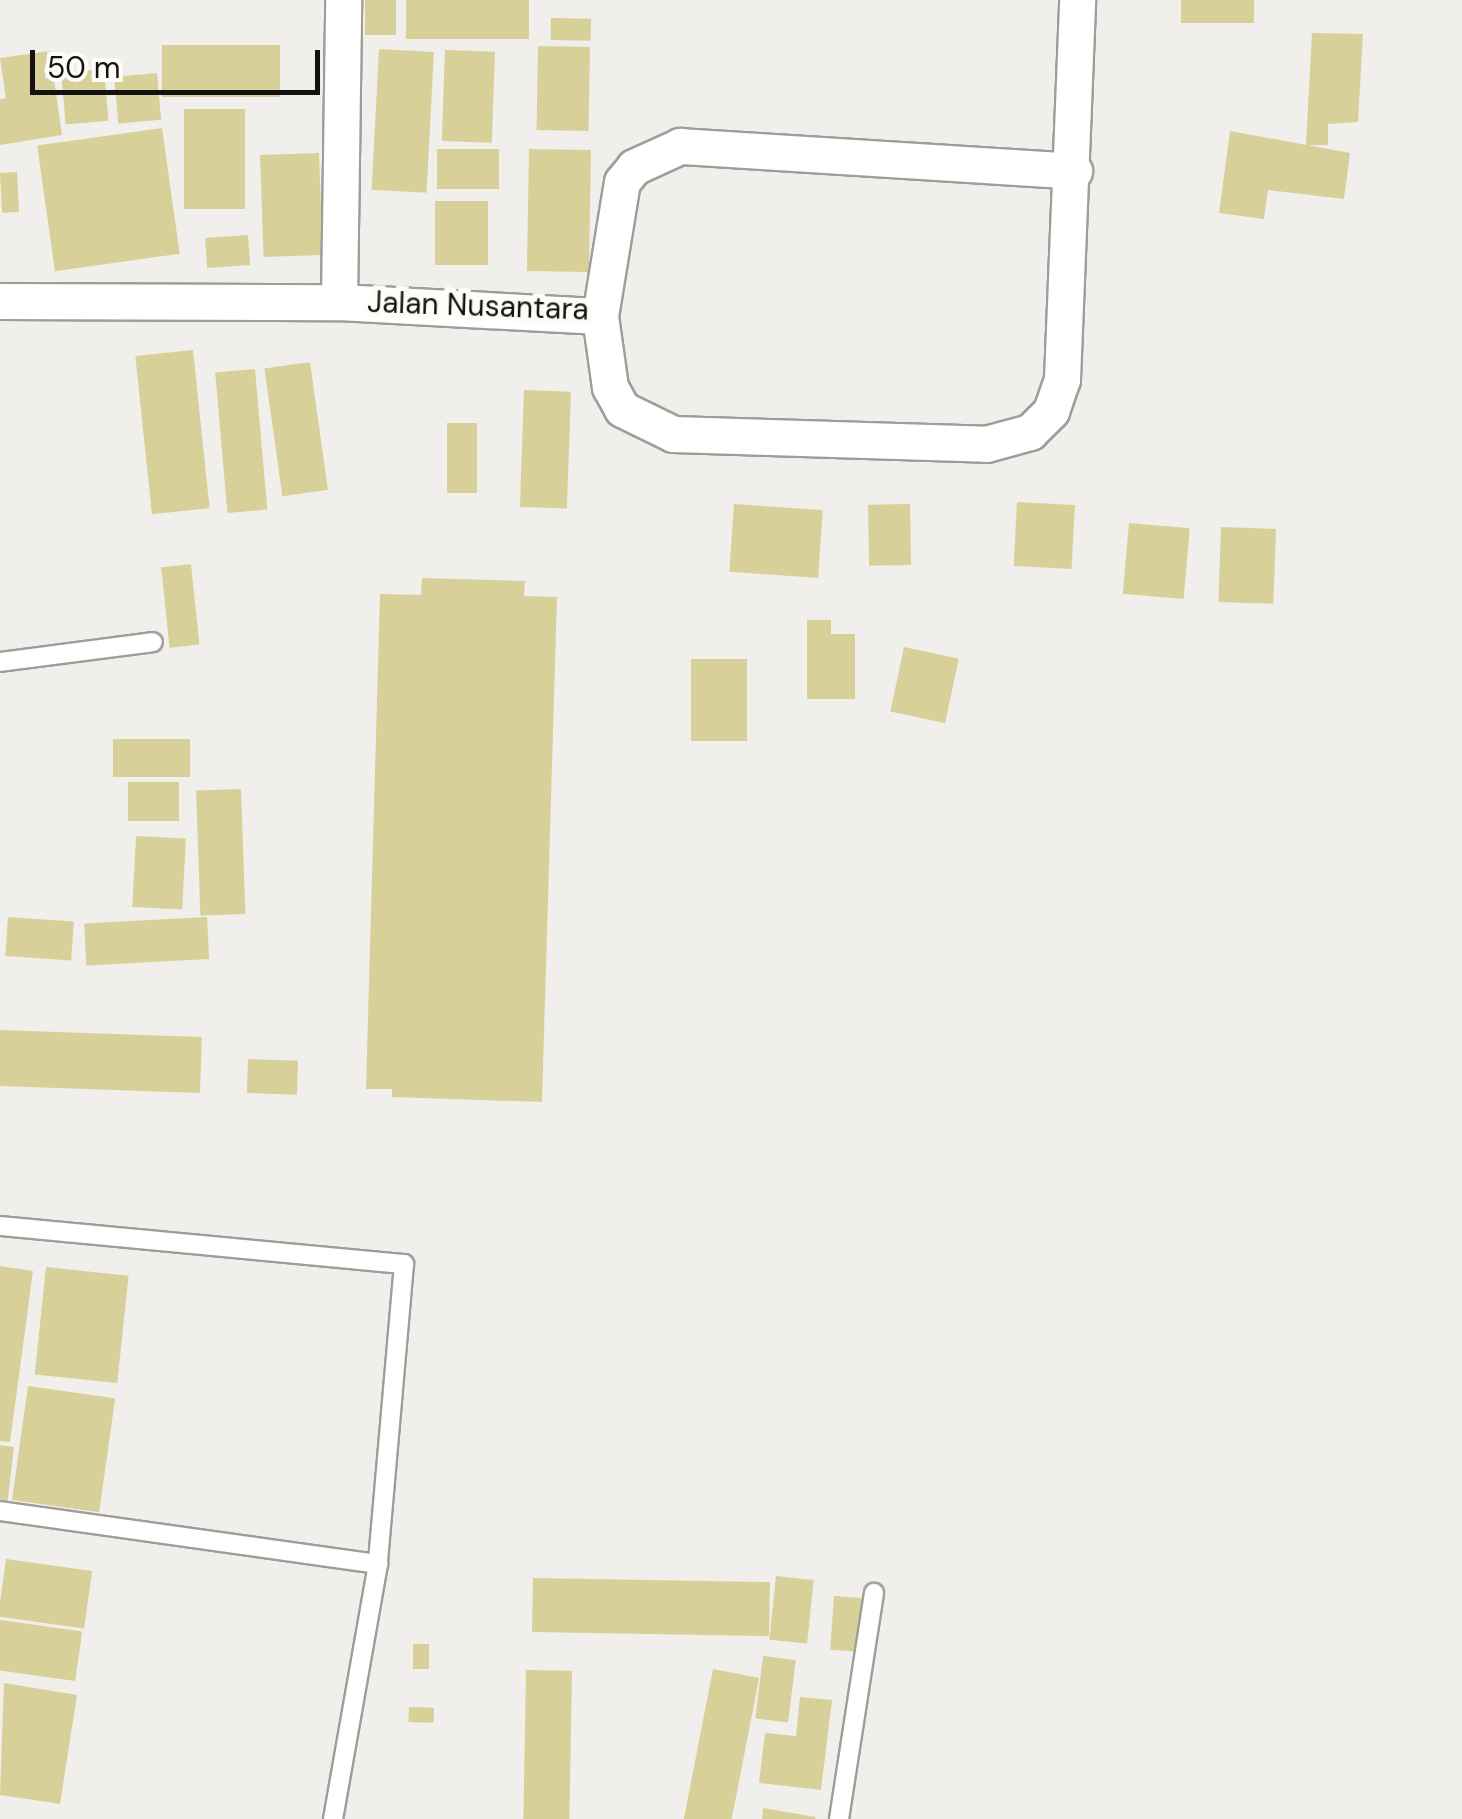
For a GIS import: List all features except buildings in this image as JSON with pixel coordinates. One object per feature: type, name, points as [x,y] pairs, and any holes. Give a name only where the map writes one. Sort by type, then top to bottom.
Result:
[{"type":"street","points":[[339,302],[343,0]]},
{"type":"street","points":[[600,316],[610,387],[622,409],[672,434],[1010,441],[1051,411],[1062,378],[1074,170],[1077,0]]},
{"type":"street","name":"Jalan Nusantara","points":[[0,301],[339,302],[600,316],[622,182],[634,168],[680,146],[1074,170]]},
{"type":"lane","points":[[0,662],[154,642]]},
{"type":"lane","points":[[0,1226],[404,1264],[378,1564],[333,1819]]},
{"type":"lane","points":[[0,1511],[378,1564]]},
{"type":"lane","points":[[840,1819],[874,1593]]}]
